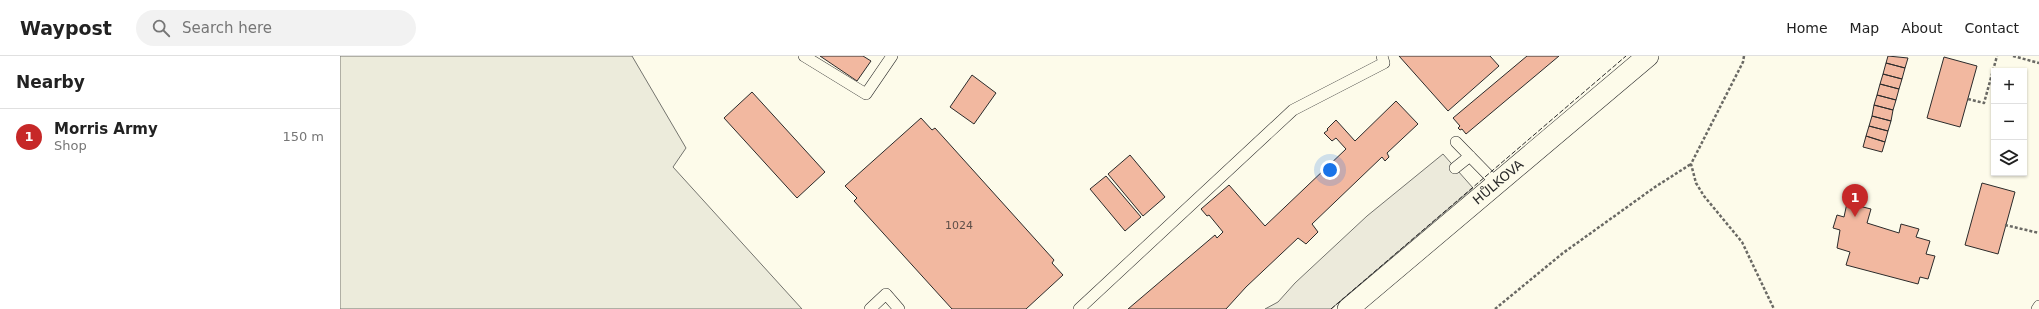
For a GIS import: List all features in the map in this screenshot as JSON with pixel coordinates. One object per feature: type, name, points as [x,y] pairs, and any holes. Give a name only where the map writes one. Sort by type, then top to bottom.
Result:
[{"type":"street","name":"HŮLKOVA","points":[[1348,309],[1648,56]]},
{"type":"lane","points":[[804,56],[866,94],[892,56]]},
{"type":"lane","points":[[1079,309],[1293,110],[1384,63],[1382,56]]},
{"type":"lane","points":[[1456,142],[1496,183]]},
{"type":"lane","points":[[1455,168],[1470,156]]},
{"type":"lane","points":[[870,309],[886,294],[900,309]]},
{"type":"path","points":[[1494,309],[1563,253],[1655,186],[1691,164],[1743,62],[1744,56]]},
{"type":"path","points":[[1968,99],[1984,103],[1997,56]]},
{"type":"path","points":[[2013,56],[2039,63]]},
{"type":"path","points":[[1691,164],[1696,184],[1742,242],[1774,309]]},
{"type":"path","points":[[2005,225],[2039,232]]},
{"type":"shaded area","points":[[340,56],[632,56],[686,148],[673,167],[802,309],[340,309]]},
{"type":"shaded area","points":[[1443,154],[1473,188],[1331,309],[1265,309],[1278,302],[1295,283],[1367,216]]},
{"type":"building","points":[[820,56],[863,56],[871,61],[857,81]]},
{"type":"building","points":[[1399,56],[1490,56],[1499,66],[1448,111]]},
{"type":"building","points":[[1527,56],[1559,56],[1466,134],[1462,129],[1460,130],[1458,128],[1460,126],[1453,118]]},
{"type":"building","points":[[1888,56],[1908,58],[1905,68],[1886,63]]},
{"type":"building","points":[[1944,57],[1977,66],[1960,127],[1927,118]]},
{"type":"building","points":[[1886,63],[1905,68],[1902,79],[1883,74]]},
{"type":"building","points":[[1883,74],[1902,79],[1899,89],[1880,84]]},
{"type":"building","points":[[972,75],[996,93],[974,124],[950,107]]},
{"type":"building","points":[[1880,84],[1899,89],[1896,100],[1877,95]]},
{"type":"building","points":[[752,92],[825,172],[797,198],[724,118]]},
{"type":"building","points":[[1877,95],[1896,100],[1893,110],[1874,105]]},
{"type":"building","points":[[1396,101],[1418,124],[1387,153],[1389,157],[1385,161],[1382,157],[1312,224],[1318,232],[1306,244],[1298,238],[1246,287],[1226,309],[1128,309],[1215,235],[1217,238],[1223,232],[1209,215],[1207,216],[1201,209],[1229,185],[1265,226],[1346,149],[1336,138],[1332,141],[1324,133],[1336,120],[1355,141]]},
{"type":"building","points":[[1874,105],[1893,110],[1891,121],[1872,116]]},
{"type":"building","points":[[1872,116],[1891,121],[1888,131],[1869,126]]},
{"type":"building","points":[[921,118],[932,130],[935,128],[1054,260],[1052,263],[1063,275],[1026,309],[952,309],[854,201],[857,198],[845,186]]},
{"type":"building","points":[[1869,126],[1888,131],[1885,142],[1866,136]]},
{"type":"building","points":[[1866,136],[1885,142],[1882,152],[1863,147]]},
{"type":"building","points":[[1130,155],[1165,197],[1143,216],[1108,174]]},
{"type":"building","points":[[1106,176],[1141,217],[1125,231],[1090,189]]},
{"type":"building","points":[[1982,183],[2015,192],[1998,254],[1965,245]]},
{"type":"building","points":[[1847,203],[1871,209],[1867,223],[1899,233],[1901,224],[1919,229],[1916,237],[1930,241],[1926,254],[1935,256],[1928,279],[1920,277],[1918,284],[1846,265],[1850,252],[1837,248],[1840,230],[1833,228],[1837,215],[1844,217]]},
{"type":"fence","points":[[1331,309],[1626,56]]},
{"type":"place","name":"Morris Army","points":[[1855,217]]}]
